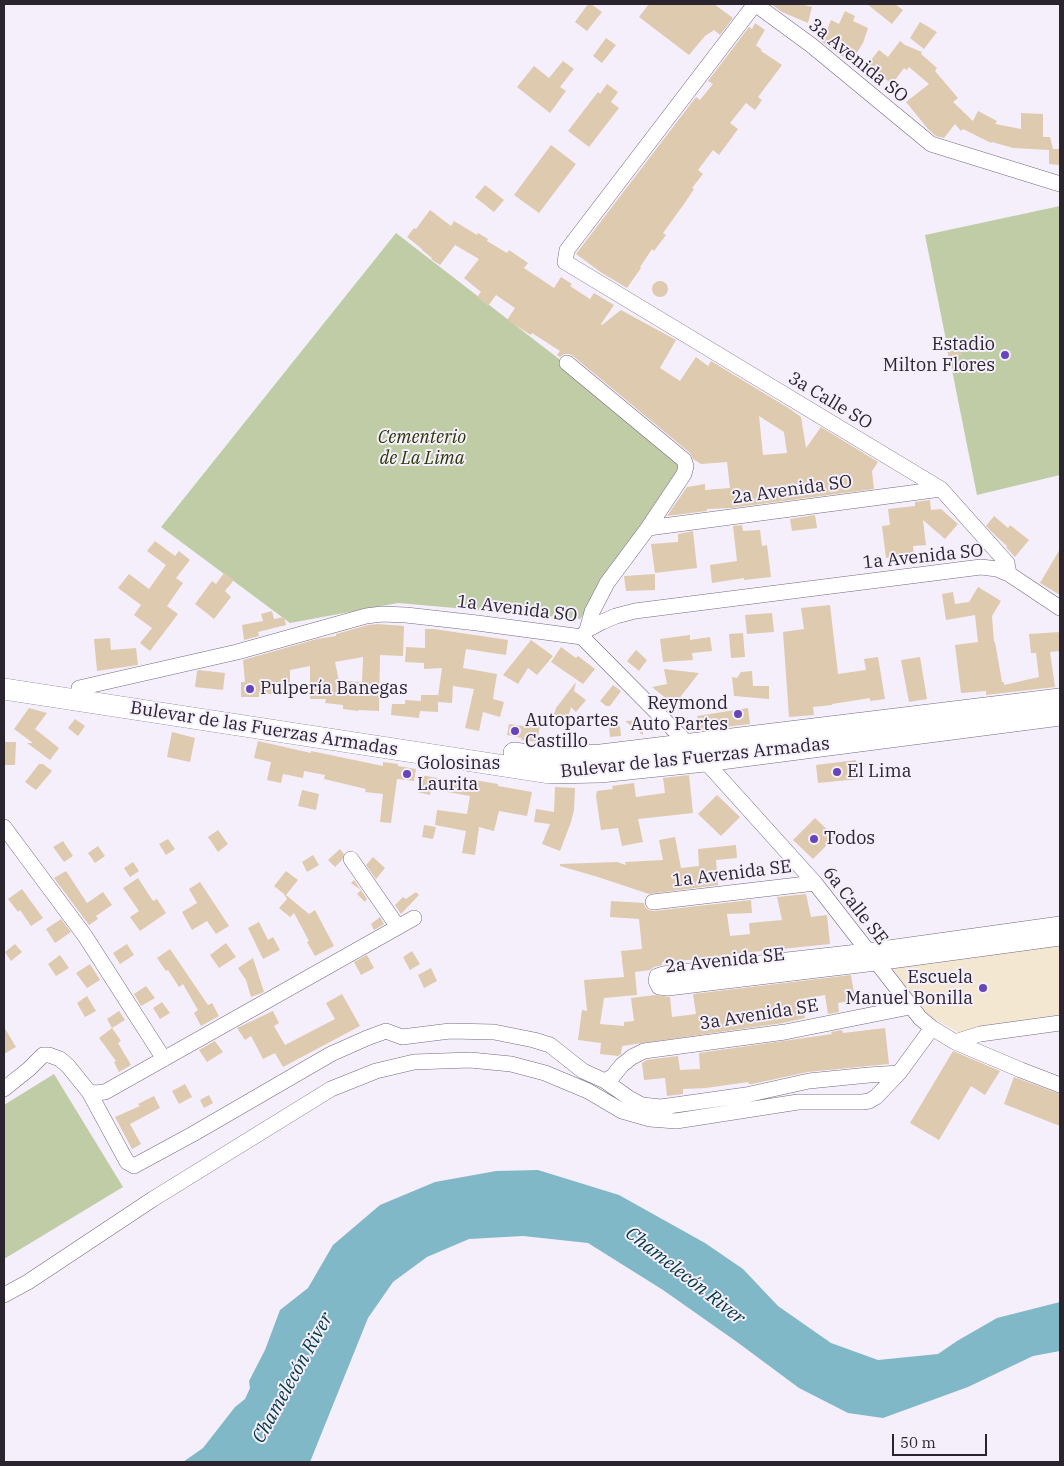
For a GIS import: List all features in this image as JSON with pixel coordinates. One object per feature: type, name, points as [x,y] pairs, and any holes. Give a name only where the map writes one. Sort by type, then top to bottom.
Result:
[{"type":"street","name":"3a Avenida SO","points":[[567,250],[755,4],[810,45],[931,144],[1060,184]]},
{"type":"street","name":"3a Calle SO","points":[[567,250],[565,262],[571,267],[941,489],[1007,563],[1009,574],[1060,608]]},
{"type":"street","points":[[567,363],[684,460],[686,466],[684,474],[648,528],[607,583],[592,612],[584,634]]},
{"type":"street","name":"2a Avenida SO","points":[[648,528],[941,489]]},
{"type":"street","name":"1a Avenida SO","points":[[79,688],[237,652],[366,616],[382,614],[584,634],[616,616],[635,611],[980,567],[996,569],[1009,574]]},
{"type":"street","name":"6a Calle SE","points":[[584,634],[704,761],[815,883],[920,1018],[955,1042],[1060,1085]]},
{"type":"street","name":"Bulevar de las Fuerzas Armadas","points":[[4,676],[241,714],[541,757],[600,755],[1060,699]]},
{"type":"street","name":"Bulevar de las Fuerzas Armadas","points":[[4,690],[550,773],[600,772],[704,761],[1060,715]]},
{"type":"street","points":[[4,827],[85,936],[164,1059]]},
{"type":"street","points":[[351,859],[398,927]]},
{"type":"street","name":"1a Avenida SE","points":[[653,902],[815,883]]},
{"type":"street","points":[[89,1092],[105,1092],[414,918]]},
{"type":"street","name":"2a Avenida SE","points":[[1060,924],[871,957],[668,988],[659,987],[656,981],[657,976],[663,974],[871,957],[1060,938]]},
{"type":"street","name":"3a Avenida SE","points":[[605,1081],[613,1076],[632,1057],[644,1052],[785,1032],[910,1007]]},
{"type":"street","points":[[955,1042],[980,1034],[1060,1023]]},
{"type":"street","points":[[4,1294],[28,1282],[153,1199],[332,1089],[376,1071],[414,1062],[470,1060],[511,1064],[545,1074],[588,1091],[622,1111],[650,1119],[695,1119],[798,1102],[870,1101],[899,1073],[932,1028]]},
{"type":"street","points":[[4,1089],[30,1069],[43,1055],[60,1059],[89,1092],[127,1162],[134,1166],[330,1054],[386,1031],[402,1037],[450,1031],[494,1032],[534,1040],[550,1045],[583,1071],[605,1081],[642,1105],[661,1107],[746,1095],[809,1081],[899,1073]]},
{"type":"shaded area","name":"Escuela Manuel Bonilla","points":[[1060,939],[1060,1018],[962,1034],[923,1013],[888,963]]},
{"type":"green space","name":"Estadio Milton Flores","points":[[1060,206],[1060,475],[977,495],[925,235]]},
{"type":"green space","name":"Cementerio de La Lima","points":[[396,233],[691,461],[580,619],[398,603],[290,623],[161,527]]},
{"type":"green space","points":[[54,1074],[123,1187],[4,1259],[4,1105]]},
{"type":"water","name":"Chamelecón River","points":[[538,1170],[619,1195],[705,1243],[743,1269],[778,1306],[831,1343],[878,1360],[938,1354],[997,1318],[1060,1302],[1060,1351],[1033,1356],[968,1387],[883,1418],[848,1413],[799,1388],[663,1290],[588,1243],[523,1236],[469,1239],[427,1257],[393,1282],[368,1318],[310,1462],[183,1462],[203,1448],[235,1407],[245,1399],[250,1388],[249,1381],[265,1350],[280,1310],[308,1288],[333,1245],[380,1205],[435,1182],[496,1171]]},
{"type":"building","points":[[588,4],[602,12],[587,31],[575,22]]},
{"type":"building","points":[[649,4],[714,4],[733,18],[720,35],[714,30],[705,36],[689,55],[639,17]]},
{"type":"building","points":[[771,4],[800,4],[812,7],[808,23],[782,12]]},
{"type":"building","points":[[867,4],[895,4],[903,10],[892,24]]},
{"type":"building","points":[[845,11],[855,16],[853,21],[868,28],[863,43],[851,62],[822,42],[831,20],[839,24]]},
{"type":"building","points":[[920,22],[937,32],[924,49],[910,38]]},
{"type":"building","points":[[755,23],[765,30],[756,45],[761,51],[782,65],[758,97],[762,100],[755,110],[746,103],[730,123],[738,129],[719,155],[713,150],[698,170],[703,174],[692,188],[694,189],[663,233],[666,235],[654,251],[652,249],[627,288],[576,254],[696,97],[700,100],[713,84],[708,81],[749,27],[752,29]]},
{"type":"building","points":[[606,38],[616,45],[602,63],[593,56]]},
{"type":"building","points":[[900,41],[922,52],[921,54],[937,68],[935,71],[958,98],[953,102],[973,121],[978,111],[997,121],[995,124],[1021,129],[1021,113],[1043,114],[1043,137],[1050,137],[1053,149],[1060,149],[1059,165],[1049,164],[1049,150],[1013,148],[991,143],[963,129],[961,131],[955,124],[944,138],[936,136],[906,102],[929,84],[909,67],[907,70],[904,68],[892,84],[867,65],[879,50],[888,57]]},
{"type":"building","points":[[563,61],[574,69],[560,87],[566,91],[550,113],[517,87],[534,66],[549,78]]},
{"type":"building","points":[[607,84],[618,92],[611,102],[619,108],[589,147],[568,131],[598,92],[600,94]]},
{"type":"building","points":[[551,145],[576,164],[539,213],[514,195]]},
{"type":"building","points":[[485,185],[504,200],[494,212],[475,197]]},
{"type":"building","points":[[430,210],[451,226],[454,221],[477,235],[478,233],[488,239],[487,241],[507,253],[509,250],[528,263],[524,268],[554,288],[561,277],[572,284],[570,286],[590,299],[594,293],[614,305],[602,325],[621,310],[676,340],[660,368],[680,381],[696,357],[708,366],[711,361],[801,417],[806,448],[821,427],[878,462],[872,471],[874,489],[731,508],[707,509],[707,511],[667,516],[687,487],[705,484],[705,490],[730,488],[727,462],[701,464],[693,459],[690,453],[573,356],[564,354],[560,357],[557,355],[560,351],[507,320],[515,308],[496,295],[488,306],[477,297],[481,292],[464,278],[479,259],[455,245],[440,265],[407,237],[414,228],[416,229]],"holes":[[[759,416],[784,432],[787,453],[763,455]]]},
{"type":"building","points":[[657,281],[663,281],[668,286],[666,295],[657,297],[652,292],[652,286]]},
{"type":"building","points":[[958,339],[962,355],[949,358],[945,342]]},
{"type":"building","points":[[930,500],[931,510],[941,509],[958,524],[945,539],[923,520],[926,545],[913,546],[914,555],[886,558],[882,526],[890,525],[888,509],[915,506],[915,502]]},
{"type":"building","points":[[815,515],[817,528],[792,531],[790,519]]},
{"type":"building","points":[[994,516],[1008,528],[1010,525],[1029,540],[1015,557],[1007,546],[986,526]]},
{"type":"building","points":[[742,525],[743,531],[760,530],[762,546],[767,545],[771,577],[744,580],[744,578],[712,583],[710,565],[737,561],[733,526]]},
{"type":"building","points":[[693,531],[697,568],[655,573],[651,544],[678,542],[678,534]]},
{"type":"building","points":[[155,541],[175,556],[179,551],[190,560],[176,578],[183,583],[167,606],[178,614],[150,651],[140,643],[152,628],[134,615],[141,605],[118,588],[129,574],[149,589],[166,565],[147,551]]},
{"type":"building","points":[[1060,549],[1060,595],[1040,583]]},
{"type":"building","points":[[224,573],[234,580],[225,591],[231,597],[214,619],[195,604],[212,581],[216,584]]},
{"type":"building","points":[[655,574],[655,590],[626,591],[624,576]]},
{"type":"building","points":[[978,587],[1001,601],[992,616],[994,642],[1004,685],[1039,677],[1036,653],[1031,653],[1029,634],[1060,632],[1060,651],[1050,652],[1055,687],[986,695],[986,691],[961,693],[955,645],[978,642],[975,615],[946,620],[942,594],[953,592],[955,604],[969,602]]},
{"type":"building","points":[[830,605],[838,674],[866,670],[864,659],[878,657],[885,699],[870,701],[870,698],[813,707],[814,715],[789,717],[783,632],[804,629],[801,608]]},
{"type":"building","points":[[272,611],[274,619],[284,617],[286,625],[258,632],[259,636],[244,640],[242,625],[263,621],[261,614]]},
{"type":"building","points":[[772,613],[774,632],[747,634],[745,615]]},
{"type":"building","points":[[368,625],[404,626],[403,656],[380,655],[379,711],[343,709],[343,705],[325,703],[326,699],[310,699],[310,666],[290,670],[290,694],[259,694],[259,697],[241,697],[241,682],[245,682],[243,660],[317,639],[336,636],[336,634]],"holes":[[[363,657],[362,682],[339,681],[335,662]]]},
{"type":"building","points":[[425,629],[508,640],[506,655],[466,649],[463,668],[497,674],[493,699],[504,702],[500,717],[483,712],[479,731],[465,728],[474,689],[453,686],[452,703],[438,702],[438,712],[420,711],[419,718],[391,715],[392,704],[405,704],[405,700],[421,701],[421,695],[438,695],[438,697],[442,668],[424,669],[424,663],[405,662],[406,647],[425,648]]},
{"type":"building","points":[[743,633],[745,657],[731,658],[729,634]]},
{"type":"building","points":[[690,635],[690,640],[710,637],[712,651],[692,653],[693,660],[663,662],[660,639]]},
{"type":"building","points":[[110,638],[111,650],[136,648],[138,665],[97,671],[94,639]]},
{"type":"building","points":[[531,640],[553,656],[537,675],[528,668],[518,684],[503,675]]},
{"type":"building","points":[[561,647],[576,658],[578,656],[595,669],[583,684],[551,662]]},
{"type":"building","points":[[636,650],[647,660],[639,671],[627,661]]},
{"type":"building","points":[[920,657],[927,699],[909,702],[901,660]]},
{"type":"building","points":[[664,669],[699,673],[674,705],[652,687],[667,684]]},
{"type":"building","points":[[197,671],[225,673],[223,690],[195,687]]},
{"type":"building","points":[[752,671],[753,686],[769,686],[769,699],[734,696],[732,677],[737,678],[741,672]]},
{"type":"building","points":[[576,682],[574,691],[586,700],[576,712],[571,707],[567,721],[553,717],[556,708]]},
{"type":"building","points":[[613,685],[621,691],[610,706],[606,706],[600,701]]},
{"type":"building","points":[[29,708],[47,713],[35,729],[59,748],[50,760],[27,743],[33,743],[14,729]]},
{"type":"building","points":[[748,708],[750,724],[699,730],[697,716]]},
{"type":"building","points":[[75,719],[85,726],[78,736],[68,728]]},
{"type":"building","points":[[643,720],[643,735],[625,721]]},
{"type":"building","points":[[524,723],[540,726],[537,742],[521,740],[522,738],[507,735],[509,724],[524,726]]},
{"type":"building","points":[[620,726],[621,736],[610,737],[609,727]]},
{"type":"building","points":[[172,732],[195,738],[190,762],[167,757]]},
{"type":"building","points":[[258,741],[383,766],[383,762],[398,764],[398,766],[416,769],[414,781],[397,779],[391,823],[380,822],[383,794],[365,792],[366,789],[324,779],[325,775],[304,771],[303,778],[283,774],[281,783],[267,780],[271,762],[254,758]]},
{"type":"building","points":[[4,742],[16,742],[15,765],[4,765]]},
{"type":"building","name":"El Lima","points":[[856,760],[859,779],[818,783],[816,765]]},
{"type":"building","points":[[39,764],[43,764],[52,771],[36,790],[25,782]]},
{"type":"building","points":[[420,775],[456,781],[457,777],[532,792],[527,816],[499,811],[494,831],[479,827],[475,855],[462,853],[466,831],[435,825],[437,810],[467,814],[470,796],[431,789],[430,795],[417,792]]},
{"type":"building","points":[[689,775],[693,813],[638,819],[643,842],[622,846],[618,828],[601,830],[596,796],[597,791],[613,789],[612,786],[634,783],[636,797],[665,793],[663,778]]},
{"type":"building","points":[[555,787],[575,788],[574,810],[560,851],[542,844],[550,824],[534,822],[536,809],[554,812]]},
{"type":"building","points":[[302,790],[319,794],[316,810],[298,806]]},
{"type":"building","points":[[717,795],[740,817],[721,836],[698,814]]},
{"type":"building","name":"Todos","points":[[815,818],[835,837],[813,859],[793,840]]},
{"type":"building","points":[[424,825],[436,827],[433,839],[422,837]]},
{"type":"building","points":[[218,830],[228,844],[218,852],[208,837]]},
{"type":"building","points":[[675,837],[681,868],[699,866],[698,849],[736,845],[737,858],[716,860],[718,885],[649,894],[560,866],[560,864],[617,862],[626,865],[625,862],[663,860],[659,840]]},
{"type":"building","points":[[168,839],[175,849],[166,855],[159,844]]},
{"type":"building","points":[[63,841],[73,856],[64,862],[53,847]]},
{"type":"building","points":[[98,846],[105,856],[95,863],[88,853]]},
{"type":"building","points":[[340,849],[344,854],[342,860],[335,867],[328,860]]},
{"type":"building","points":[[313,855],[319,865],[307,872],[302,862]]},
{"type":"building","points":[[373,857],[385,868],[376,879],[366,865]]},
{"type":"building","points":[[133,862],[139,871],[130,877],[124,868]]},
{"type":"building","points":[[66,871],[87,903],[103,892],[112,905],[96,916],[98,919],[89,925],[54,878]]},
{"type":"building","points":[[286,871],[298,880],[286,895],[309,914],[315,910],[334,946],[315,956],[294,913],[290,917],[279,908],[287,899],[274,886]]},
{"type":"building","points":[[138,878],[153,901],[157,899],[166,913],[140,931],[130,917],[139,911],[123,888]]},
{"type":"building","points":[[354,880],[361,890],[351,883]]},
{"type":"building","points":[[200,882],[229,926],[216,934],[207,921],[192,930],[182,912],[197,903],[189,889]]},
{"type":"building","points":[[22,889],[43,918],[31,926],[20,910],[18,912],[8,899]]},
{"type":"building","points":[[361,890],[367,899],[365,902],[357,894]]},
{"type":"building","points":[[416,892],[419,895],[401,914],[395,905],[403,897],[406,899]]},
{"type":"building","points":[[806,894],[811,917],[827,915],[830,944],[732,954],[732,957],[662,962],[662,965],[650,970],[635,972],[637,995],[604,998],[600,1024],[624,1026],[624,1022],[634,1021],[631,998],[655,995],[670,997],[672,1017],[696,1014],[693,994],[851,975],[854,993],[848,993],[850,1001],[838,1003],[839,1012],[828,1014],[825,995],[802,999],[805,1018],[783,1023],[622,1046],[621,1054],[618,1056],[600,1054],[601,1043],[578,1040],[582,1010],[587,1011],[584,980],[624,977],[621,951],[642,949],[639,919],[610,917],[611,901],[644,903],[645,907],[654,911],[751,900],[752,913],[727,914],[730,936],[750,934],[749,923],[782,920],[777,897]]},
{"type":"building","points":[[380,917],[384,924],[374,930],[371,924]]},
{"type":"building","points":[[61,919],[71,932],[55,943],[46,929]]},
{"type":"building","points":[[259,922],[268,940],[273,937],[280,950],[263,959],[248,928]]},
{"type":"building","points":[[226,943],[236,957],[219,968],[210,955]]},
{"type":"building","points":[[15,944],[22,952],[11,961],[5,952]]},
{"type":"building","points":[[127,944],[134,955],[120,964],[113,953]]},
{"type":"building","points":[[170,949],[208,1005],[212,1003],[219,1016],[201,1026],[194,1013],[198,1010],[183,984],[179,987],[168,970],[166,971],[157,958]]},
{"type":"building","points":[[412,951],[420,964],[410,970],[403,957]]},
{"type":"building","points":[[60,955],[69,968],[56,976],[48,964]]},
{"type":"building","points":[[367,955],[374,968],[361,975],[354,962]]},
{"type":"building","points":[[253,958],[264,992],[251,997],[246,980],[238,968]]},
{"type":"building","points":[[90,964],[100,980],[87,988],[76,973]]},
{"type":"building","points":[[431,968],[437,981],[424,988],[418,975]]},
{"type":"building","points":[[146,986],[155,998],[141,1006],[134,994]]},
{"type":"building","points":[[342,994],[360,1026],[283,1067],[275,1053],[263,1059],[251,1036],[245,1040],[237,1028],[273,1011],[279,1023],[274,1026],[285,1045],[335,1019],[326,1003]]},
{"type":"building","points":[[87,996],[96,1011],[85,1017],[77,1003]]},
{"type":"building","points":[[162,1002],[170,1013],[160,1019],[153,1008]]},
{"type":"building","points":[[119,1011],[125,1020],[112,1028],[107,1019]]},
{"type":"building","points":[[4,1027],[16,1047],[4,1054]]},
{"type":"building","points":[[112,1028],[121,1041],[118,1043],[131,1065],[119,1072],[114,1062],[116,1061],[99,1038]]},
{"type":"building","points":[[885,1028],[889,1064],[808,1072],[752,1084],[748,1082],[683,1089],[683,1094],[667,1096],[665,1078],[644,1080],[642,1063],[647,1060],[678,1056],[680,1070],[700,1069],[699,1053],[832,1034],[831,1032],[842,1030],[843,1033]]},
{"type":"building","points":[[215,1041],[223,1052],[207,1062],[199,1050]]},
{"type":"building","points":[[953,1051],[1000,1071],[985,1095],[971,1086],[939,1140],[910,1123]]},
{"type":"building","points":[[1014,1077],[1060,1094],[1060,1126],[1004,1104]]},
{"type":"building","points":[[185,1084],[192,1097],[179,1104],[172,1091]]},
{"type":"building","points":[[209,1095],[213,1103],[204,1108],[200,1100]]},
{"type":"building","points":[[154,1096],[160,1108],[130,1124],[141,1144],[132,1149],[115,1117],[140,1106],[138,1104]]},
{"type":"place","name":"Estadio Milton Flores","points":[[1005,355]]},
{"type":"place","name":"Pulpería Banegas","points":[[250,689]]},
{"type":"place","name":"Reymond Auto Partes","points":[[738,714]]},
{"type":"place","name":"Autopartes Castillo","points":[[515,731]]},
{"type":"place","name":"El Lima","points":[[837,772]]},
{"type":"place","name":"Golosinas Laurita","points":[[407,774]]},
{"type":"place","name":"Todos","points":[[814,839]]},
{"type":"place","name":"Escuela Manuel Bonilla","points":[[983,988]]}]
